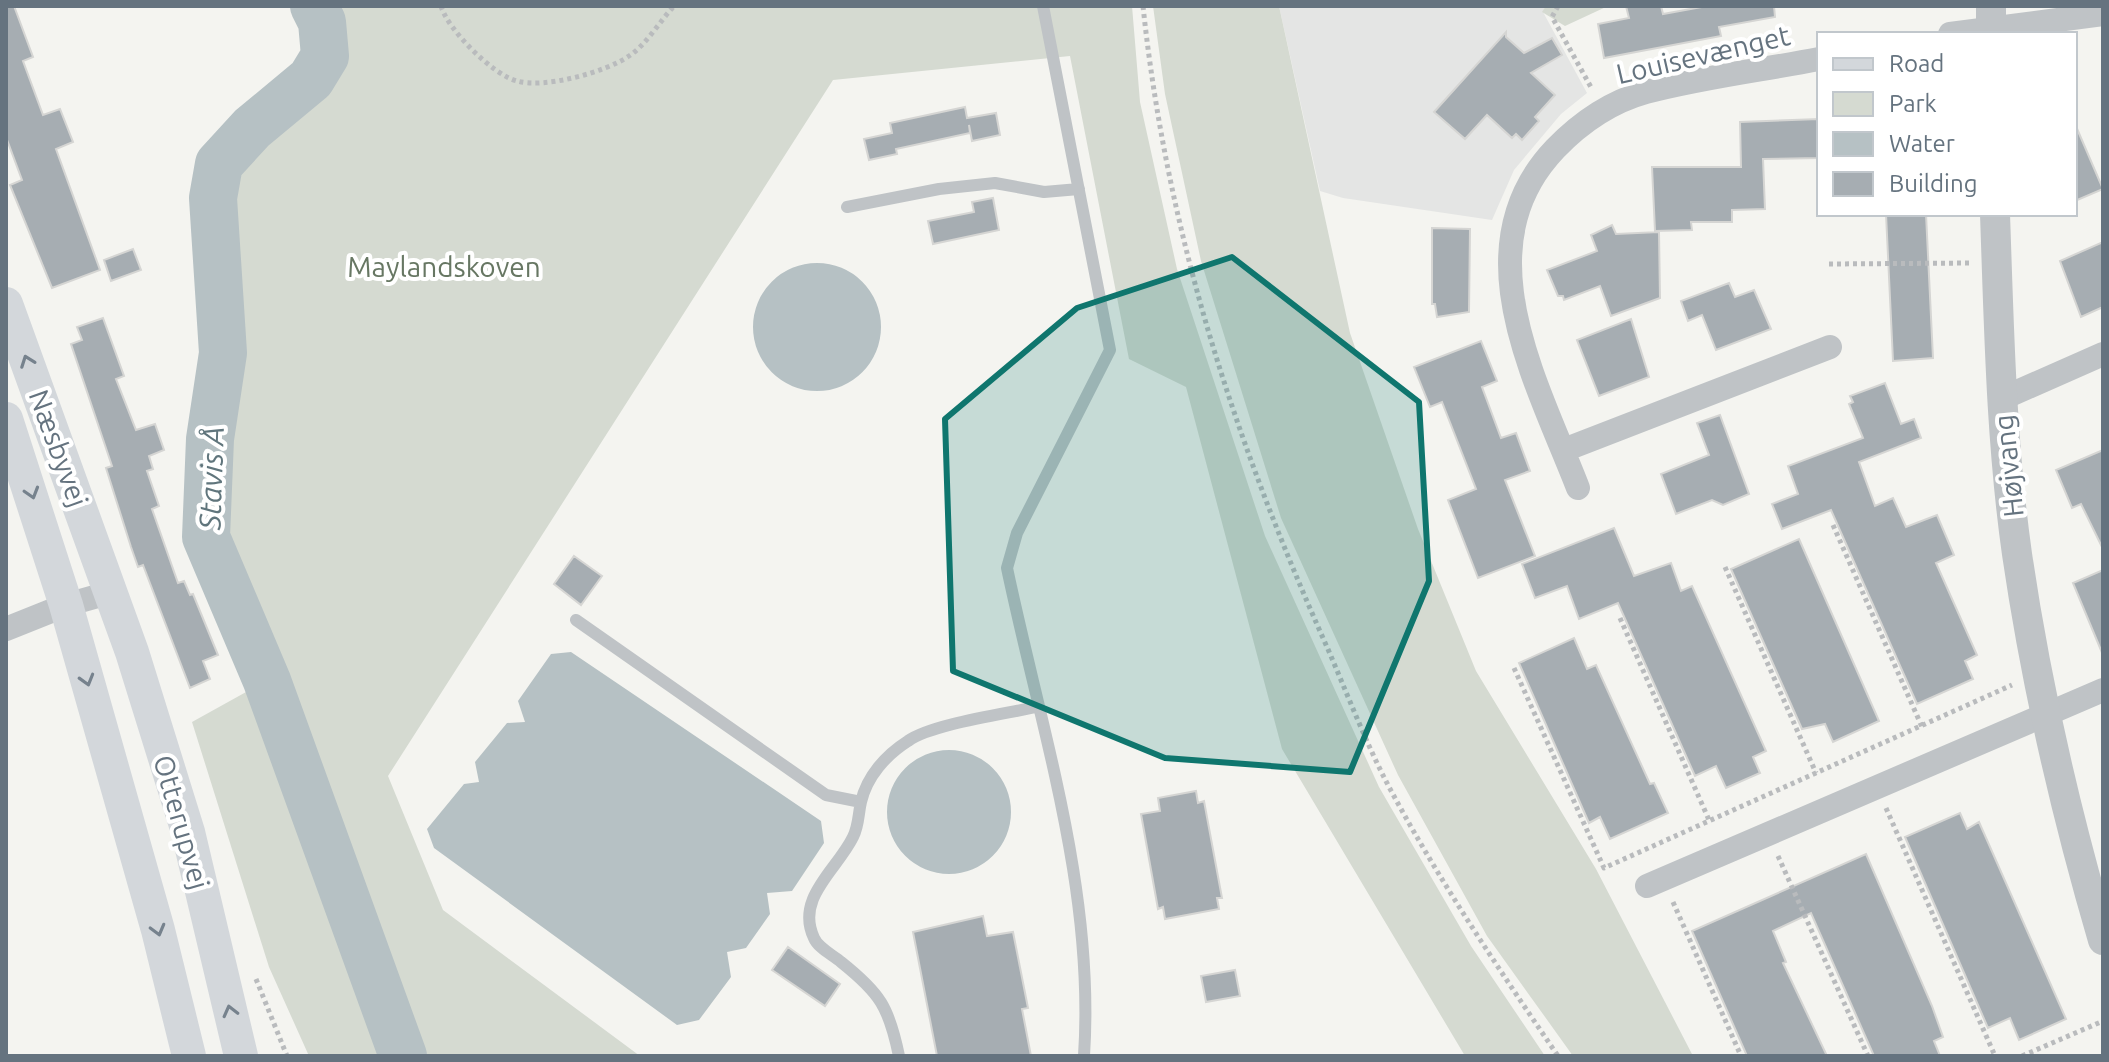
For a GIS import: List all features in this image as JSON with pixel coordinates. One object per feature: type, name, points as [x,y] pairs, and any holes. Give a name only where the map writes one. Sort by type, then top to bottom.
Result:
[{"type":"main road","name":"Næsbyvej","points":[[6,304],[112,592]]},
{"type":"main road","name":"Næsbyvej","points":[[6,419],[66,605]]},
{"type":"main road","name":"Otterupvej","points":[[112,592],[188,832],[241,1056]]},
{"type":"main road","name":"Otterupvej","points":[[66,605],[158,930],[189,1056]]},
{"type":"street","points":[[1957,32],[1991,23],[2103,14]]},
{"type":"street","name":"Louisevænget","points":[[1578,488],[1515,322],[1508,263],[1515,219],[1538,167],[1575,128],[1603,109],[1646,92],[1817,59]]},
{"type":"street","name":"Højvang","points":[[1995,216],[2001,399],[2017,553],[2046,715],[2103,940]]},
{"type":"street","points":[[1564,450],[1830,347]]},
{"type":"street","points":[[2001,399],[2103,354]]},
{"type":"street","points":[[6,629],[66,605],[112,592]]},
{"type":"street","points":[[1655,882],[2103,690]]},
{"type":"lane","points":[[1043,6],[1110,350],[1017,533],[1007,568],[1036,707],[1063,811],[1082,921],[1087,965],[1084,1056]]},
{"type":"lane","points":[[847,207],[939,189],[995,183],[1044,192],[1079,189]]},
{"type":"lane","points":[[576,620],[826,795],[861,802]]},
{"type":"lane","points":[[899,1056],[887,1006],[870,984],[815,942],[807,917],[816,890],[859,825],[861,802],[879,765],[910,739],[1036,707]]},
{"type":"path","points":[[441,6],[446,21],[466,46],[516,81],[563,81],[629,56],[674,6]]},
{"type":"path","points":[[1143,6],[1153,102],[1189,268],[1227,399],[1274,529],[1388,784],[1483,948],[1558,1056]]},
{"type":"path","points":[[1558,6],[1552,17],[1603,109]]},
{"type":"path","points":[[1829,264],[1997,262]]},
{"type":"path","points":[[1833,525],[1922,727]]},
{"type":"path","points":[[1725,567],[1816,773]]},
{"type":"path","points":[[1620,618],[1709,820]]},
{"type":"path","points":[[1514,668],[1604,868],[2039,673]]},
{"type":"path","points":[[1877,787],[1995,1056]]},
{"type":"path","points":[[1768,834],[1868,1056]]},
{"type":"path","points":[[1655,882],[1741,1056]]},
{"type":"path","points":[[2022,1056],[2103,1021]]},
{"type":"highlighted area","points":[[1232,257],[1419,402],[1429,581],[1350,772],[1165,758],[953,671],[945,419],[1077,308]]},
{"type":"shaded area","points":[[1279,6],[1546,6],[1543,12],[1587,93],[1561,114],[1514,170],[1492,220],[1343,198],[1320,191]]},
{"type":"green space","name":"Maylandskoven","points":[[314,6],[1132,6],[1140,102],[1177,269],[1265,536],[1379,787],[1471,946],[1545,1056],[1465,1056],[1282,749],[1186,387],[1129,359],[1070,56],[833,80],[388,776],[443,910],[640,1056],[309,1056],[269,967],[192,722],[266,681],[206,537],[210,439],[223,353],[213,198],[219,164],[252,128],[311,79],[325,56],[322,22]]},
{"type":"green space","points":[[1153,6],[1279,6],[1350,333],[1418,529],[1476,671],[1596,869],[1693,1056],[1573,1056],[1487,936],[1398,775],[1281,518],[1201,261],[1165,94]]},
{"type":"green space","points":[[1546,6],[1608,6],[1565,26],[1542,12]]},
{"type":"water","points":[[817,263],[842,268],[862,282],[876,302],[881,327],[876,352],[862,372],[842,386],[817,391],[792,386],[772,372],[758,352],[753,327],[758,302],[772,282],[792,268]]},
{"type":"water","points":[[571,652],[821,821],[824,843],[792,891],[767,893],[770,914],[746,948],[727,952],[731,977],[699,1020],[677,1025],[434,848],[427,829],[464,784],[479,782],[475,762],[507,723],[525,722],[518,701],[551,654]]},
{"type":"water","points":[[949,750],[973,755],[993,768],[1006,788],[1011,812],[1006,836],[993,856],[973,869],[949,874],[925,869],[905,856],[892,836],[887,812],[892,788],[905,768],[925,755]]},
{"type":"building","points":[[6,6],[14,6],[33,57],[23,61],[43,115],[60,109],[73,142],[56,149],[100,270],[52,288],[10,185],[22,180],[6,137]]},
{"type":"building","points":[[1626,6],[1661,6],[1663,14],[1707,6],[1774,6],[1775,17],[1719,27],[1721,36],[1604,58],[1598,24],[1629,18]]},
{"type":"building","points":[[1506,32],[1506,37],[1524,53],[1552,38],[1562,55],[1531,73],[1555,95],[1535,117],[1539,121],[1522,140],[1516,134],[1512,138],[1487,115],[1465,139],[1434,112]]},
{"type":"building","points":[[965,107],[967,118],[996,113],[1000,135],[972,141],[969,125],[970,133],[896,149],[897,154],[869,160],[864,139],[892,133],[890,123]]},
{"type":"building","points":[[1817,119],[1817,158],[1763,159],[1765,209],[1732,210],[1732,222],[1691,222],[1692,230],[1655,231],[1652,167],[1741,167],[1740,122]]},
{"type":"building","points":[[2077,129],[2103,189],[2077,200]]},
{"type":"building","points":[[993,198],[999,230],[933,244],[928,221],[974,212],[972,202]]},
{"type":"building","points":[[1886,216],[1926,216],[1933,358],[1893,361]]},
{"type":"building","points":[[1612,225],[1616,234],[1659,232],[1660,298],[1611,316],[1600,286],[1564,300],[1563,296],[1558,296],[1547,270],[1597,251],[1591,235]]},
{"type":"building","points":[[1432,228],[1470,229],[1469,312],[1437,317],[1435,304],[1432,304]]},
{"type":"building","points":[[2103,242],[2103,307],[2081,317],[2060,261]]},
{"type":"building","points":[[133,249],[141,270],[111,281],[104,260]]},
{"type":"building","points":[[1729,283],[1735,297],[1754,290],[1771,329],[1716,350],[1702,315],[1688,321],[1681,301]]},
{"type":"building","points":[[103,318],[124,376],[116,379],[136,430],[155,424],[164,450],[149,456],[153,469],[147,471],[159,506],[152,509],[178,583],[184,581],[190,595],[193,594],[218,655],[203,661],[210,679],[190,688],[143,565],[138,567],[131,547],[106,468],[112,466],[71,344],[82,340],[77,327]]},
{"type":"building","points":[[1631,319],[1649,377],[1599,396],[1577,340]]},
{"type":"building","points":[[1481,341],[1497,381],[1482,387],[1501,438],[1516,433],[1530,471],[1505,480],[1535,556],[1478,578],[1448,500],[1476,489],[1442,402],[1430,407],[1414,367]]},
{"type":"building","points":[[1885,383],[1901,424],[1914,419],[1921,438],[1859,462],[1875,506],[1893,498],[1906,527],[1937,515],[1954,555],[1936,563],[1977,655],[1965,661],[1973,679],[1917,704],[1831,510],[1782,529],[1772,504],[1798,494],[1788,466],[1863,438],[1849,404],[1853,402],[1850,396]]},
{"type":"building","points":[[1720,415],[1749,494],[1723,505],[1712,500],[1676,514],[1661,474],[1709,455],[1697,423]]},
{"type":"building","points":[[2103,450],[2103,549],[2081,504],[2072,508],[2056,470]]},
{"type":"building","points":[[1614,528],[1634,576],[1671,563],[1681,591],[1692,586],[1766,751],[1753,757],[1760,773],[1726,788],[1716,766],[1695,776],[1618,603],[1579,619],[1567,586],[1535,598],[1522,564]]},
{"type":"building","points":[[1799,539],[1879,721],[1833,742],[1825,724],[1802,729],[1731,569]]},
{"type":"building","points":[[574,556],[602,576],[581,605],[554,584]]},
{"type":"building","points":[[2103,570],[2103,655],[2073,583]]},
{"type":"building","points":[[1574,638],[1587,669],[1596,665],[1650,784],[1654,783],[1668,813],[1610,839],[1600,817],[1589,823],[1519,663]]},
{"type":"building","points":[[1196,791],[1198,803],[1204,801],[1222,898],[1217,898],[1219,909],[1165,919],[1163,907],[1158,909],[1141,814],[1160,811],[1158,798]]},
{"type":"building","points":[[1960,813],[1967,829],[1979,822],[2066,1019],[2019,1040],[2010,1018],[1988,1028],[1905,837]]},
{"type":"building","points":[[1866,854],[1932,1006],[1943,1037],[1934,1041],[1940,1056],[1874,1056],[1811,913],[1773,931],[1786,962],[1783,963],[1827,1056],[1747,1056],[1692,931]]},
{"type":"building","points":[[983,916],[987,936],[1013,932],[1028,1008],[1022,1009],[1031,1056],[937,1056],[913,932]]},
{"type":"building","points":[[788,947],[840,984],[825,1006],[772,970]]},
{"type":"building","points":[[1235,970],[1240,996],[1206,1002],[1201,976]]},
{"type":"waterway","name":"Stavis Å","points":[[314,6],[322,22],[325,56],[311,79],[252,128],[219,164],[213,198],[223,353],[210,439],[206,537],[267,681],[403,1056]]}]
